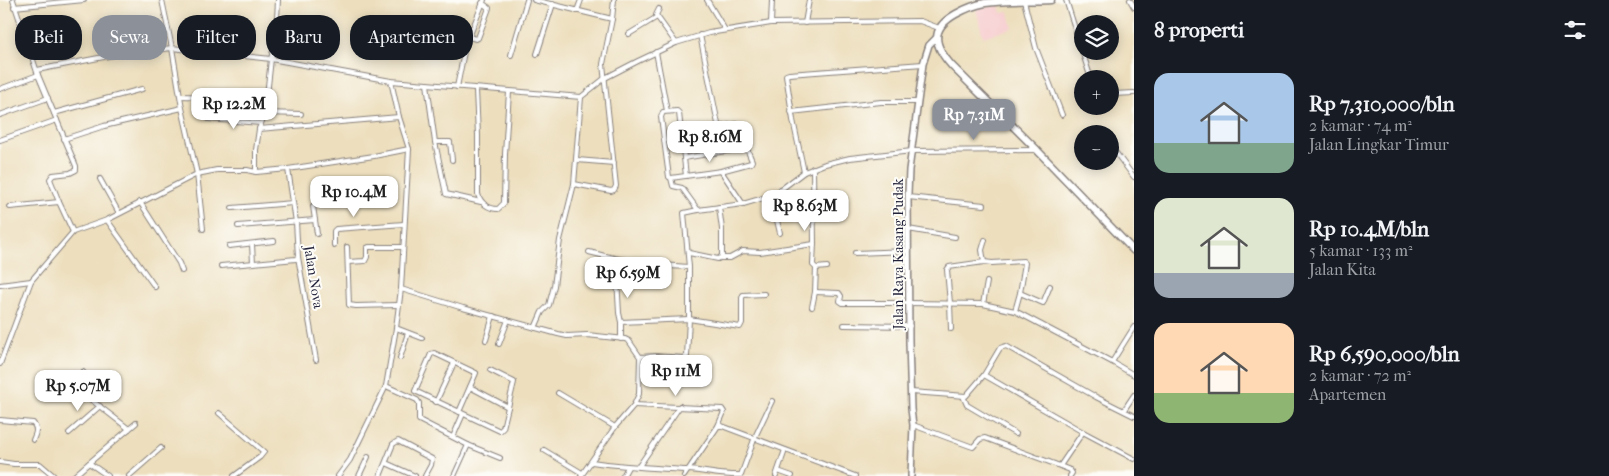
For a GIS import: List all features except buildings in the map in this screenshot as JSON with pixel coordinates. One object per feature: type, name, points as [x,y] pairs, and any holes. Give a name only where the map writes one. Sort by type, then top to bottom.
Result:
[{"type":"highway","points":[[1050,0],[1008,0],[967,8],[953,16],[939,28],[938,46],[943,56],[952,66],[1037,150],[1134,251]]},
{"type":"street","points":[[12,0],[36,70],[76,166],[76,170],[70,173],[53,174],[50,179],[58,202],[73,232]]},
{"type":"street","points":[[14,7],[84,0]]},
{"type":"street","points":[[162,0],[182,108],[197,174],[203,229]]},
{"type":"street","points":[[277,15],[278,0]]},
{"type":"street","points":[[510,55],[527,0]]},
{"type":"street","points":[[534,0],[612,19]]},
{"type":"street","points":[[577,11],[581,0]]},
{"type":"street","points":[[574,184],[614,190],[616,186],[603,64],[614,0]]},
{"type":"street","points":[[707,0],[725,30]]},
{"type":"street","points":[[771,23],[772,0]]},
{"type":"street","points":[[805,22],[809,0]]},
{"type":"street","points":[[1066,0],[1074,27]]},
{"type":"street","points":[[1130,0],[1134,7]]},
{"type":"street","points":[[1024,1],[1028,23],[1036,48],[1062,115]]},
{"type":"street","points":[[473,27],[483,2],[489,8],[478,38],[473,37]]},
{"type":"street","points":[[537,54],[553,4]]},
{"type":"street","points":[[659,9],[656,12],[657,17],[676,43]]},
{"type":"street","points":[[630,34],[657,17]]},
{"type":"street","points":[[256,172],[256,150],[259,129],[265,113],[271,60],[391,81],[581,98],[605,78],[656,52],[700,35],[725,30],[771,23],[805,22],[920,21],[939,28]]},
{"type":"street","points":[[700,35],[718,124],[720,127],[737,124],[740,126],[743,148]]},
{"type":"street","name":"Jalan Raya Kasang Pudak","points":[[911,476],[913,425],[908,197],[923,64],[929,45],[937,37]]},
{"type":"street","points":[[36,70],[114,55],[172,48],[266,59]]},
{"type":"street","points":[[656,52],[666,111]]},
{"type":"street","points":[[457,88],[464,60]]},
{"type":"street","points":[[804,172],[791,112],[785,77],[787,74],[923,64]]},
{"type":"street","points":[[0,89],[38,75]]},
{"type":"street","points":[[338,476],[350,460],[386,386],[396,328],[401,289],[409,149],[391,81]]},
{"type":"street","points":[[427,84],[435,142],[446,194],[481,202],[494,209],[498,209],[504,203],[509,92]]},
{"type":"street","points":[[54,113],[142,89]]},
{"type":"street","points":[[476,90],[478,194],[481,202]]},
{"type":"street","points":[[1119,94],[1134,93]]},
{"type":"street","points":[[181,96],[267,100]]},
{"type":"street","points":[[0,116],[48,98]]},
{"type":"street","points":[[534,328],[537,320],[550,302],[560,240],[574,184],[581,98]]},
{"type":"street","points":[[791,112],[881,102],[918,102]]},
{"type":"street","points":[[64,139],[104,126],[182,108]]},
{"type":"street","points":[[686,176],[679,113],[677,111],[666,111],[661,114],[661,117],[668,176],[671,178],[673,186],[682,188],[698,210]]},
{"type":"street","points":[[265,113],[300,114]]},
{"type":"street","points":[[259,129],[399,117]]},
{"type":"street","points":[[210,119],[261,123]]},
{"type":"street","points":[[0,140],[57,120]]},
{"type":"street","points":[[435,142],[450,142],[452,160]]},
{"type":"street","points":[[671,178],[721,171],[751,163],[752,161],[747,149],[743,148],[684,158]]},
{"type":"street","points":[[0,364],[31,281],[73,232],[107,220],[197,174],[217,170],[247,170],[256,172],[374,156],[409,149]]},
{"type":"street","points":[[640,358],[655,356],[684,358],[686,356],[689,319],[689,254],[683,216],[687,212],[743,204],[768,197],[804,172],[850,158],[912,151],[1037,150]]},
{"type":"street","points":[[1119,157],[1134,177]]},
{"type":"street","points":[[577,160],[614,163]]},
{"type":"street","name":"Jalan Nova","points":[[288,168],[296,222],[298,257],[316,360]]},
{"type":"street","points":[[812,307],[816,268],[813,265],[813,168]]},
{"type":"street","points":[[721,171],[743,204]]},
{"type":"street","points":[[100,179],[118,213]]},
{"type":"street","points":[[908,197],[984,205]]},
{"type":"street","points":[[10,207],[58,202]]},
{"type":"street","points":[[140,202],[179,263],[182,271]]},
{"type":"street","points":[[232,208],[293,203]]},
{"type":"street","points":[[313,206],[317,234]]},
{"type":"street","points":[[719,208],[722,229],[721,258]]},
{"type":"street","points":[[780,233],[776,216],[814,213]]},
{"type":"street","points":[[107,220],[155,288]]},
{"type":"street","points":[[238,226],[315,220]]},
{"type":"street","points":[[334,245],[334,231],[337,228],[404,224]]},
{"type":"street","points":[[908,229],[955,237]]},
{"type":"street","points":[[984,262],[982,250],[985,240]]},
{"type":"street","points":[[229,246],[274,241]]},
{"type":"street","points":[[252,244],[253,263]]},
{"type":"street","points":[[689,254],[730,258],[742,251],[760,252],[814,244]]},
{"type":"street","points":[[348,262],[365,261],[369,246],[403,247]]},
{"type":"street","points":[[348,247],[349,304],[356,306],[398,305]]},
{"type":"street","points":[[855,253],[908,251]]},
{"type":"street","points":[[589,252],[652,265],[689,267]]},
{"type":"street","points":[[221,266],[296,259],[298,257]]},
{"type":"street","points":[[951,328],[948,267],[984,262],[1023,261],[1020,293],[1015,311]]},
{"type":"street","points":[[816,268],[826,267]]},
{"type":"street","points":[[617,278],[622,339]]},
{"type":"street","points":[[0,285],[31,281]]},
{"type":"street","points":[[983,304],[988,282]]},
{"type":"street","points":[[1020,293],[1043,303],[1050,286]]},
{"type":"street","points":[[401,289],[567,336],[586,335],[629,341],[640,358],[639,391],[634,405],[615,427],[592,462],[581,475],[544,450]]},
{"type":"street","points":[[814,292],[839,293],[840,301],[843,303],[983,304],[1015,311],[1134,375]]},
{"type":"street","points":[[621,322],[689,319],[740,327],[742,324],[743,295],[764,294]]},
{"type":"street","points":[[486,340],[493,316]]},
{"type":"street","points":[[499,344],[508,320]]},
{"type":"street","points":[[844,325],[910,326]]},
{"type":"street","points":[[1112,362],[1134,327]]},
{"type":"street","points":[[396,328],[422,338]]},
{"type":"street","points":[[400,358],[408,333]]},
{"type":"street","points":[[911,392],[963,396],[984,375],[1000,348],[1006,346],[1096,397],[1134,416]]},
{"type":"street","points":[[459,412],[476,373],[432,353],[414,390],[436,402],[500,431],[503,428],[514,382],[490,370]]},
{"type":"street","points":[[436,402],[454,363]]},
{"type":"street","points":[[83,372],[76,381],[76,384],[85,396],[129,429]]},
{"type":"street","points":[[984,375],[1134,459]]},
{"type":"street","points":[[386,386],[417,400],[419,403],[419,420],[468,445],[500,458]]},
{"type":"street","points":[[470,388],[508,407]]},
{"type":"street","points":[[558,393],[615,427]]},
{"type":"street","points":[[1124,410],[1134,395]]},
{"type":"street","points":[[963,396],[966,405],[1016,434]]},
{"type":"street","points":[[592,462],[628,467],[639,466],[688,470],[708,475],[741,475],[755,437],[772,401]]},
{"type":"street","points":[[634,405],[722,409],[724,412],[718,426],[684,476]]},
{"type":"street","points":[[69,433],[100,406]]},
{"type":"street","points":[[639,466],[680,406]]},
{"type":"street","points":[[219,413],[264,451],[260,457],[234,476]]},
{"type":"street","points":[[453,437],[464,414]]},
{"type":"street","points":[[0,420],[33,423],[36,428],[33,440]]},
{"type":"street","points":[[74,476],[136,423]]},
{"type":"street","points":[[913,425],[973,447],[980,439],[985,438],[1070,470],[1072,473],[1070,476]]},
{"type":"street","points":[[718,426],[755,437],[855,476]]},
{"type":"street","points":[[1060,466],[1083,432]]},
{"type":"street","points":[[380,476],[393,444],[398,441],[432,459],[425,476]]},
{"type":"street","points":[[454,476],[468,445]]},
{"type":"street","points":[[129,476],[161,448]]},
{"type":"street","points":[[776,476],[785,450]]},
{"type":"street","points":[[358,476],[368,457]]},
{"type":"street","points":[[0,462],[40,464],[54,476]]},
{"type":"street","points":[[89,463],[108,476]]},
{"type":"street","points":[[386,463],[415,476]]},
{"type":"street","points":[[623,476],[628,467]]},
{"type":"street","points":[[778,471],[792,476]]},
{"type":"shaded area","points":[[999,5],[1001,13],[1009,12],[1013,28],[983,37],[976,9]]}]
